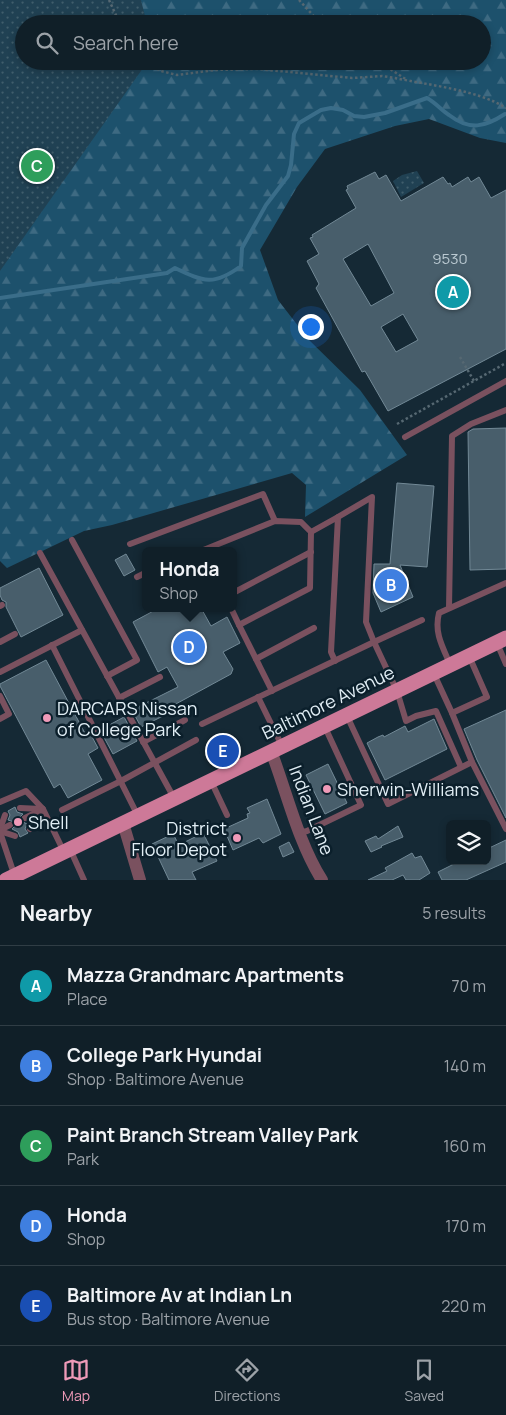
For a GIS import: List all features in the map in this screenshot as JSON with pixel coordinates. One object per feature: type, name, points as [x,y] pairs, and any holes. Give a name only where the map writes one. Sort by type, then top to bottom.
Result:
[{"type":"main road","name":"Baltimore Avenue","points":[[12,879],[67,850],[174,800],[276,748],[501,640]]},
{"type":"street","name":"Indian Lane","points":[[276,748],[299,833],[308,856],[322,880]]},
{"type":"street","points":[[123,823],[140,880]]},
{"type":"lane","points":[[405,437],[506,381]]},
{"type":"lane","points":[[449,608],[452,436],[471,424],[506,410]]},
{"type":"lane","points":[[130,544],[264,494],[275,521]]},
{"type":"lane","points":[[311,532],[372,497],[366,622],[397,691],[406,721],[416,716],[436,711],[461,767]]},
{"type":"lane","points":[[335,661],[331,652],[338,517]]},
{"type":"lane","points":[[211,547],[275,521],[302,522],[311,532],[310,588],[239,625]]},
{"type":"lane","points":[[72,540],[137,660],[107,676]]},
{"type":"lane","points":[[237,591],[311,552]]},
{"type":"lane","points":[[40,553],[174,800]]},
{"type":"lane","points":[[137,577],[142,574]]},
{"type":"lane","points":[[450,665],[438,635],[436,623],[439,613],[506,582]]},
{"type":"lane","points":[[233,612],[272,691]]},
{"type":"lane","points":[[202,724],[422,620]]},
{"type":"lane","points":[[256,659],[314,628]]},
{"type":"lane","points":[[0,672],[82,630]]},
{"type":"lane","points":[[0,642],[15,634]]},
{"type":"lane","points":[[501,640],[506,664]]},
{"type":"lane","points":[[52,645],[138,816]]},
{"type":"lane","points":[[452,713],[487,697],[469,656]]},
{"type":"lane","points":[[433,673],[472,762],[506,829]]},
{"type":"lane","points":[[119,698],[160,677]]},
{"type":"lane","points":[[0,696],[9,714],[0,718]]},
{"type":"lane","points":[[258,697],[276,748]]},
{"type":"lane","points":[[346,715],[388,804],[472,762]]},
{"type":"lane","points":[[143,742],[185,720]]},
{"type":"lane","points":[[299,833],[361,805],[324,725]]},
{"type":"lane","points":[[62,810],[121,781],[196,740]]},
{"type":"lane","points":[[211,780],[227,815]]},
{"type":"lane","points":[[0,802],[26,791],[42,809],[84,880]]},
{"type":"lane","points":[[20,808],[42,809]]},
{"type":"lane","points":[[25,818],[42,809]]},
{"type":"lane","points":[[30,829],[42,809]]},
{"type":"lane","points":[[6,815],[0,830],[12,879]]},
{"type":"lane","points":[[0,830],[10,825]]},
{"type":"lane","points":[[0,830],[15,836]]},
{"type":"path","points":[[108,0],[116,15]]},
{"type":"path","points":[[299,0],[313,15]]},
{"type":"path","points":[[159,70],[177,75],[215,70]]},
{"type":"path","points":[[268,70],[352,78],[382,76],[481,97],[496,101],[506,108]]},
{"type":"path","points":[[392,70],[408,81]]},
{"type":"path","points":[[460,357],[474,381]]},
{"type":"path","points":[[397,424],[506,363]]},
{"type":"green space","points":[[0,0],[506,0],[506,143],[480,138],[429,119],[395,126],[325,149],[297,187],[260,250],[278,300],[309,340],[360,390],[407,455],[305,517],[306,485],[292,473],[112,525],[84,531],[7,568],[0,561]]},
{"type":"shaded area","points":[[0,0],[141,0],[145,15],[15,15],[15,70],[142,70],[0,271]]},
{"type":"shaded area","points":[[417,171],[424,183],[401,197],[393,181],[402,175]]},
{"type":"building","points":[[375,172],[379,179],[386,175],[401,201],[443,177],[452,187],[468,177],[471,182],[479,177],[491,198],[506,190],[506,349],[388,411],[365,371],[362,372],[316,288],[319,284],[307,261],[319,254],[310,238],[313,237],[312,235],[356,208],[346,190],[348,189],[347,186]],"holes":[[[368,244],[394,293],[371,306],[343,259]],[[403,314],[418,340],[396,352],[381,327]]]},
{"type":"building","points":[[506,428],[506,569],[470,570],[468,432],[473,429]]},
{"type":"building","points":[[397,483],[434,486],[427,567],[400,565],[413,597],[381,612],[373,593],[374,564],[390,564]]},
{"type":"building","points":[[126,554],[135,570],[124,576],[115,560]]},
{"type":"building","points":[[39,568],[63,615],[21,637],[6,607],[6,602],[2,600],[0,588]]},
{"type":"building","points":[[152,612],[203,612],[211,626],[227,617],[240,643],[223,652],[233,669],[231,674],[174,705],[172,711],[141,727],[133,712],[135,711],[134,709],[178,687],[167,667],[158,672],[133,622]]},
{"type":"building","name":"DARCARS Nissan of College Park","points":[[46,660],[87,737],[91,735],[98,748],[88,754],[102,780],[68,798],[60,784],[54,788],[0,686],[0,684]]},
{"type":"building","points":[[506,710],[506,818],[464,729]]},
{"type":"building","points":[[124,717],[137,741],[113,754],[100,730]]},
{"type":"building","points":[[434,719],[447,749],[385,780],[367,743],[405,726],[408,732]]},
{"type":"building","name":"Sherwin-Williams","points":[[328,764],[347,803],[325,814],[306,775]]},
{"type":"building","points":[[267,799],[281,834],[263,843],[259,838],[233,850],[224,829],[248,818],[247,814],[250,813],[247,808]]},
{"type":"building","name":"Shell","points":[[15,807],[17,812],[23,814],[20,817],[21,821],[27,824],[25,829],[28,833],[20,837],[18,832],[12,829],[15,826],[14,822],[8,820],[10,815],[8,811]]},
{"type":"building","points":[[398,826],[403,837],[371,852],[365,841],[376,836],[378,839]]},
{"type":"building","points":[[203,833],[217,861],[192,872],[196,880],[169,880],[152,844],[173,834],[179,845]]},
{"type":"building","points":[[506,840],[506,862],[466,880],[442,880],[438,872],[452,865],[491,865],[491,847]]},
{"type":"building","points":[[289,842],[294,852],[283,857],[279,847]]},
{"type":"building","points":[[412,853],[415,858],[421,856],[430,873],[419,880],[406,880],[403,875],[392,880],[368,880],[387,871],[385,868]]},
{"type":"waterway","points":[[0,298],[167,273],[175,268],[209,280],[223,277],[232,272],[241,266],[242,248],[266,205],[288,176],[294,134],[299,123],[321,110],[331,108],[343,110],[354,116],[364,117],[385,113],[427,98],[457,120],[471,125],[491,122],[505,114]]},
{"type":"place","name":"Paint Branch Stream Valley Park","points":[[37,166]]},
{"type":"place","name":"Mazza Grandmarc Apartments","points":[[453,292]]},
{"type":"place","name":"College Park Hyundai","points":[[391,585]]},
{"type":"place","name":"Honda","points":[[189,647]]},
{"type":"place","name":"DARCARS Nissan of College Park","points":[[47,718]]},
{"type":"place","name":"Baltimore Av at Indian Ln","points":[[223,751]]},
{"type":"place","name":"Sherwin-Williams","points":[[327,789]]},
{"type":"place","name":"Shell","points":[[18,822]]},
{"type":"place","name":"District Floor Depot","points":[[237,838]]}]
